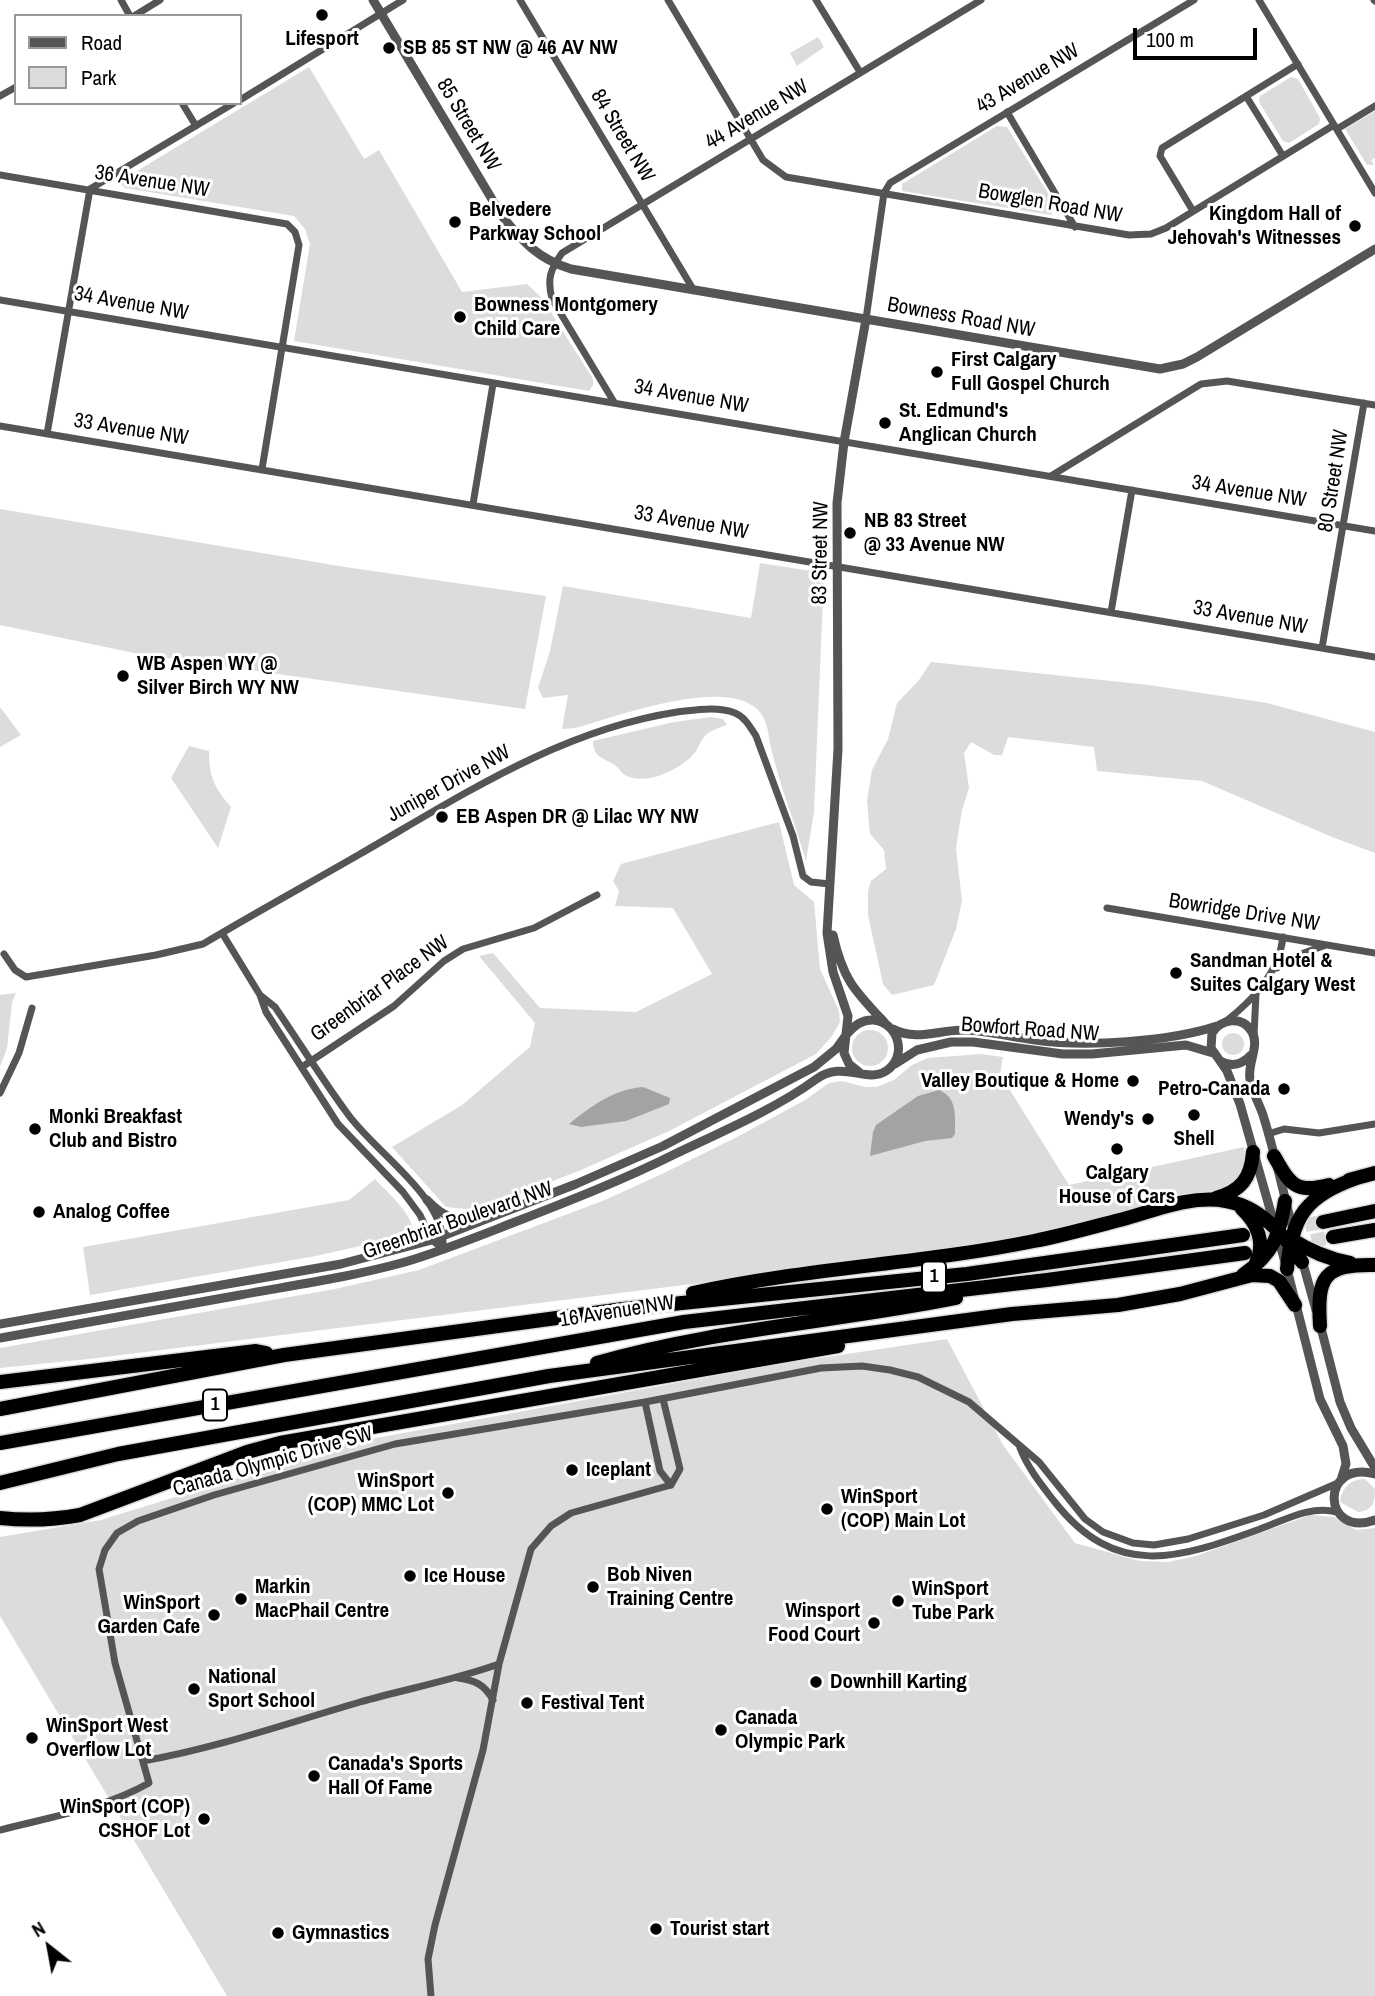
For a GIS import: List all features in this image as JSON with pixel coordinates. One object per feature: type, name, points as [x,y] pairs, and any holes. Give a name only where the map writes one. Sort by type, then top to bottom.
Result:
[{"type":"highway","points":[[623,1309],[747,1281],[985,1250],[1059,1235],[1171,1205],[1210,1199],[1225,1195],[1243,1185],[1251,1170],[1253,1152]]},
{"type":"highway","points":[[1274,1156],[1286,1178],[1303,1189],[1375,1173]]},
{"type":"highway","points":[[1236,1279],[1262,1259],[1311,1203],[1321,1195],[1357,1178]]},
{"type":"highway","points":[[1210,1199],[1249,1209],[1284,1234],[1334,1260],[1359,1265]]},
{"type":"highway","points":[[1285,1201],[1287,1269]]},
{"type":"highway","points":[[1233,1203],[1252,1220],[1258,1234],[1259,1255],[1251,1270]]},
{"type":"highway","points":[[1323,1222],[1375,1211]]},
{"type":"highway","points":[[1333,1237],[1375,1230]]},
{"type":"highway","points":[[1284,1234],[1302,1262]]},
{"type":"highway","name":"16 Avenue NW","points":[[0,1409],[284,1355],[623,1309],[967,1273],[1243,1235]]},
{"type":"highway","name":"16 Avenue NW","points":[[0,1443],[684,1322],[1047,1280],[1244,1253]]},
{"type":"highway","points":[[1320,1326],[1318,1301],[1323,1283],[1335,1270],[1346,1265],[1375,1265]]},
{"type":"highway","points":[[0,1483],[118,1454],[549,1376],[1012,1314],[1144,1301],[1260,1274],[1270,1276],[1282,1284],[1295,1305]]},
{"type":"highway","points":[[549,1376],[632,1353],[721,1334],[912,1307],[1047,1280]]},
{"type":"highway","points":[[0,1518],[23,1521],[53,1520],[80,1515],[247,1452],[280,1443],[1012,1314]]},
{"type":"highway","points":[[0,1384],[256,1351],[284,1355]]},
{"type":"street","points":[[136,14],[160,0]]},
{"type":"street","name":"85 Street NW","points":[[373,0],[502,216],[526,246],[554,264]]},
{"type":"street","points":[[242,99],[403,0]]},
{"type":"street","name":"84 Street NW","points":[[520,0],[693,289]]},
{"type":"street","points":[[668,0],[751,139]]},
{"type":"street","points":[[816,0],[860,72]]},
{"type":"street","points":[[964,0],[968,8]]},
{"type":"street","name":"44 Avenue NW","points":[[554,264],[562,253],[981,0]]},
{"type":"street","name":"43 Avenue NW","points":[[884,193],[890,183],[1194,0]]},
{"type":"street","points":[[1259,0],[1375,193]]},
{"type":"street","points":[[1193,211],[1160,156],[1162,148],[1298,64]]},
{"type":"street","points":[[1246,96],[1283,156]]},
{"type":"street","points":[[183,105],[196,126]]},
{"type":"street","points":[[47,434],[90,189],[231,105]]},
{"type":"street","name":"Bowglen Road NW","points":[[751,139],[763,160],[786,177],[1075,227],[1143,235],[1159,231],[1283,156],[1375,106]]},
{"type":"street","points":[[1007,112],[1075,227]]},
{"type":"street","name":"36 Avenue NW","points":[[0,175],[287,224],[295,232],[299,245],[281,347]]},
{"type":"street","name":"83 Street NW","points":[[846,1034],[848,1016],[830,956],[828,916],[838,749],[837,503],[844,442],[866,319],[884,193]]},
{"type":"street","name":"Bowness Road NW","points":[[554,264],[1145,368],[1173,367],[1197,357],[1375,249]]},
{"type":"street","points":[[554,264],[548,282],[552,299],[614,402]]},
{"type":"street","name":"34 Avenue NW","points":[[0,300],[1375,531]]},
{"type":"street","points":[[262,470],[281,347]]},
{"type":"street","points":[[1051,476],[1192,388],[1216,381],[1375,405]]},
{"type":"street","points":[[473,504],[493,384]]},
{"type":"street","name":"80 Street NW","points":[[1322,648],[1364,403]]},
{"type":"street","name":"33 Avenue NW","points":[[0,426],[1375,657]]},
{"type":"street","points":[[1111,612],[1132,491]]},
{"type":"street","name":"Juniper Drive NW","points":[[4,954],[15,970],[26,977],[156,955],[203,944],[503,772],[584,736],[662,715],[693,710],[726,710],[738,714],[747,722],[756,736],[793,836],[803,876],[811,882],[830,884]]},
{"type":"street","name":"Greenbriar Place NW","points":[[302,1067],[394,1006],[435,968],[463,949],[534,928],[597,895]]},
{"type":"street","name":"Bowridge Drive NW","points":[[1107,908],[1375,953]]},
{"type":"street","name":"83 Street NW","points":[[828,916],[838,960],[850,985],[889,1026]]},
{"type":"street","points":[[222,933],[260,995],[266,1012],[338,1124],[412,1203],[432,1240],[443,1250]]},
{"type":"street","name":"Bowfort Road NW","points":[[889,1026],[900,1033],[914,1036],[967,1030],[1035,1040],[1082,1043],[1155,1038],[1194,1032],[1221,1024],[1256,994],[1281,957],[1283,937]]},
{"type":"street","points":[[1273,970],[1301,954],[1329,944]]},
{"type":"street","points":[[1256,994],[1250,1080],[1268,1134],[1285,1201]]},
{"type":"street","points":[[260,995],[275,1007],[348,1115],[438,1212],[449,1218],[494,1216]]},
{"type":"street","points":[[0,1093],[19,1053],[33,1008]]},
{"type":"street","points":[[876,1020],[889,1026],[897,1039],[899,1051],[891,1067],[876,1075],[861,1073],[846,1059],[846,1034],[865,1021],[876,1020]]},
{"type":"street","points":[[1254,1038],[1243,1023],[1230,1021],[1221,1024],[1211,1038],[1215,1056],[1230,1078],[1253,1152],[1284,1234]]},
{"type":"street","name":"Greenbriar Boulevard NW","points":[[0,1324],[341,1264],[432,1240],[635,1160],[819,1064],[836,1049],[846,1034]]},
{"type":"street","name":"Bowfort Road NW","points":[[891,1067],[917,1050],[951,1042],[973,1042],[1063,1054],[1186,1045],[1215,1056]]},
{"type":"street","points":[[1215,1056],[1227,1064],[1238,1064],[1247,1059],[1253,1051]]},
{"type":"street","name":"Greenbriar Boulevard NW","points":[[0,1338],[356,1274],[443,1250],[640,1171],[788,1097],[824,1074],[842,1070],[861,1073]]},
{"type":"street","points":[[1268,1134],[1284,1129],[1319,1133],[1375,1124]]},
{"type":"street","points":[[427,1200],[444,1235],[443,1250]]},
{"type":"street","points":[[1302,1262],[1340,1402],[1375,1471],[1360,1472],[1339,1481]]},
{"type":"street","points":[[1287,1269],[1320,1399],[1345,1452],[1345,1469],[1333,1499],[1337,1512],[1352,1522],[1375,1520]]},
{"type":"street","name":"Canada Olympic Drive SW","points":[[143,1761],[115,1663],[99,1569],[100,1560],[117,1533],[138,1521],[214,1495],[395,1444],[663,1399],[821,1368],[876,1367],[918,1377],[956,1395],[992,1420],[1019,1447],[1039,1462],[1077,1512],[1094,1526],[1123,1540],[1143,1544],[1175,1542],[1264,1515],[1339,1481]]},
{"type":"street","points":[[431,1996],[428,1959],[435,1925],[483,1750],[499,1664],[531,1549],[551,1526],[571,1513],[671,1485],[680,1469],[663,1399]]},
{"type":"street","points":[[645,1402],[660,1471],[671,1485]]},
{"type":"street","name":"Canada Olympic Drive SW","points":[[1019,1447],[1028,1469],[1062,1511],[1082,1531],[1102,1545],[1125,1553],[1147,1556],[1179,1554],[1306,1512],[1318,1509],[1337,1512]]},
{"type":"street","points":[[0,1830],[77,1811],[133,1792],[149,1783],[143,1761],[257,1733],[499,1664]]},
{"type":"street","points":[[454,1677],[475,1680],[488,1691],[493,1701]]},
{"type":"green space","points":[[818,37],[824,47],[797,66],[790,53]]},
{"type":"green space","points":[[309,67],[364,159],[379,150],[462,292],[527,284],[542,298],[593,379],[589,391],[294,341],[310,244],[305,229],[294,216],[125,188],[122,185],[122,180]]},
{"type":"green space","points":[[1291,77],[1298,79],[1320,118],[1319,124],[1289,143],[1283,141],[1259,102],[1260,96]]},
{"type":"green space","points":[[1375,111],[1375,158],[1371,160],[1374,165],[1367,165],[1345,129]]},
{"type":"green space","points":[[997,126],[1007,127],[1056,206],[1051,215],[902,191],[902,184]]},
{"type":"green space","points":[[0,509],[345,567],[546,596],[525,709],[144,655],[0,625]]},
{"type":"green space","points":[[760,563],[824,573],[814,812],[806,861],[765,722],[757,709],[741,700],[696,698],[642,708],[576,728],[562,729],[568,695],[543,698],[538,688],[550,651],[563,586],[751,618]]},
{"type":"green space","points":[[931,662],[1149,685],[1267,703],[1375,732],[1375,853],[1202,781],[1097,771],[1094,747],[1008,737],[1002,755],[994,755],[971,742],[964,753],[969,788],[962,810],[956,848],[962,901],[956,929],[934,985],[892,995],[883,984],[868,915],[868,891],[871,881],[886,869],[884,850],[870,834],[867,801],[872,770],[888,739],[897,703],[919,680]]},
{"type":"green space","points":[[0,707],[21,735],[0,747]]},
{"type":"green space","points":[[711,717],[723,719],[727,725],[707,734],[685,762],[669,772],[651,778],[625,775],[615,765],[599,756],[593,746],[593,741],[674,722]]},
{"type":"green space","points":[[189,746],[209,751],[214,781],[231,807],[218,848],[171,778]]},
{"type":"green space","points":[[779,822],[794,885],[814,902],[820,969],[839,1011],[840,1022],[832,1036],[816,1054],[669,1131],[581,1170],[504,1200],[466,1209],[446,1207],[392,1147],[462,1105],[530,1047],[535,1023],[479,956],[493,953],[540,1008],[636,1012],[712,974],[673,908],[615,906],[619,891],[613,881],[621,864]]},
{"type":"green space","points":[[16,993],[12,1003],[7,1048],[0,1067],[0,995]]},
{"type":"green space","points":[[870,1030],[883,1035],[888,1048],[883,1061],[870,1066],[857,1061],[852,1048],[857,1035]]},
{"type":"green space","points":[[1233,1033],[1241,1036],[1244,1044],[1241,1052],[1233,1055],[1225,1052],[1222,1044],[1225,1036]]},
{"type":"green space","points":[[981,1054],[1003,1057],[1000,1074],[1069,1185],[1244,1147],[1243,1177],[1223,1193],[1166,1202],[991,1243],[893,1259],[0,1368],[0,1348],[335,1289],[419,1270],[605,1200],[741,1135],[805,1100],[829,1083],[842,1081],[876,1087],[894,1080],[912,1065],[928,1058]]},
{"type":"green space","points":[[375,1179],[409,1217],[412,1230],[408,1235],[316,1256],[90,1295],[83,1247],[349,1200]]},
{"type":"green space","name":"Canada Olympic Park","points":[[947,1339],[1003,1445],[1075,1543],[1140,1561],[1168,1562],[1196,1556],[1310,1515],[1334,1517],[1356,1530],[1375,1528],[1375,1996],[227,1996],[0,1616],[0,1537],[101,1520],[349,1443],[780,1364]]},
{"type":"green space","points":[[1365,1479],[1375,1489],[1374,1502],[1370,1508],[1358,1512],[1340,1502],[1348,1485]]},
{"type":"shaded area","points":[[643,1087],[670,1098],[669,1104],[626,1121],[581,1127],[569,1124],[604,1100],[623,1091]]},
{"type":"shaded area","points":[[939,1090],[950,1098],[954,1109],[955,1134],[952,1138],[925,1141],[870,1156],[876,1125],[918,1096]]},
{"type":"tunnel","points":[[1243,1235],[1323,1222]]},
{"type":"tunnel","points":[[1291,1245],[1333,1237]]},
{"type":"place","name":"Lifesport","points":[[322,15]]},
{"type":"place","name":"SB 85 ST NW @ 46 AV NW","points":[[389,48]]},
{"type":"place","name":"Belvedere Parkway School","points":[[455,222]]},
{"type":"place","name":"Kingdom Hall of Jehovah's Witnesses","points":[[1355,226]]},
{"type":"place","name":"Bowness Montgomery Child Care","points":[[460,317]]},
{"type":"place","name":"First Calgary Full Gospel Church","points":[[937,372]]},
{"type":"place","name":"St. Edmund's Anglican Church","points":[[885,423]]},
{"type":"place","name":"NB 83 Street @ 33 Avenue NW","points":[[850,533]]},
{"type":"place","name":"WB Aspen WY @ Silver Birch WY NW","points":[[123,676]]},
{"type":"place","name":"EB Aspen DR @ Lilac WY NW","points":[[442,817]]},
{"type":"place","name":"Sandman Hotel & Suites Calgary West","points":[[1176,973]]},
{"type":"place","name":"Valley Boutique & Home","points":[[1133,1081]]},
{"type":"place","name":"Petro-Canada","points":[[1284,1089]]},
{"type":"place","name":"Shell","points":[[1194,1115]]},
{"type":"place","name":"Wendy's","points":[[1148,1119]]},
{"type":"place","name":"Monki Breakfast Club and Bistro","points":[[35,1129]]},
{"type":"place","name":"Calgary House of Cars","points":[[1117,1149]]},
{"type":"place","name":"Analog Coffee","points":[[39,1212]]},
{"type":"place","name":"Iceplant","points":[[572,1470]]},
{"type":"place","name":"WinSport (COP) MMC Lot","points":[[448,1493]]},
{"type":"place","name":"WinSport (COP) Main Lot","points":[[827,1509]]},
{"type":"place","name":"Ice House","points":[[410,1576]]},
{"type":"place","name":"Bob Niven Training Centre","points":[[593,1587]]},
{"type":"place","name":"Markin MacPhail Centre","points":[[241,1599]]},
{"type":"place","name":"WinSport Tube Park","points":[[898,1601]]},
{"type":"place","name":"WinSport Garden Cafe","points":[[214,1615]]},
{"type":"place","name":"Winsport Food Court","points":[[874,1623]]},
{"type":"place","name":"Downhill Karting","points":[[816,1682]]},
{"type":"place","name":"National Sport School","points":[[194,1689]]},
{"type":"place","name":"Festival Tent","points":[[527,1703]]},
{"type":"place","name":"Canada Olympic Park","points":[[721,1730]]},
{"type":"place","name":"WinSport West Overflow Lot","points":[[32,1738]]},
{"type":"place","name":"Canada's Sports Hall Of Fame","points":[[314,1776]]},
{"type":"place","name":"WinSport (COP) CSHOF Lot","points":[[204,1819]]},
{"type":"place","name":"Tourist start","points":[[656,1929]]},
{"type":"place","name":"Gymnastics","points":[[278,1933]]}]
